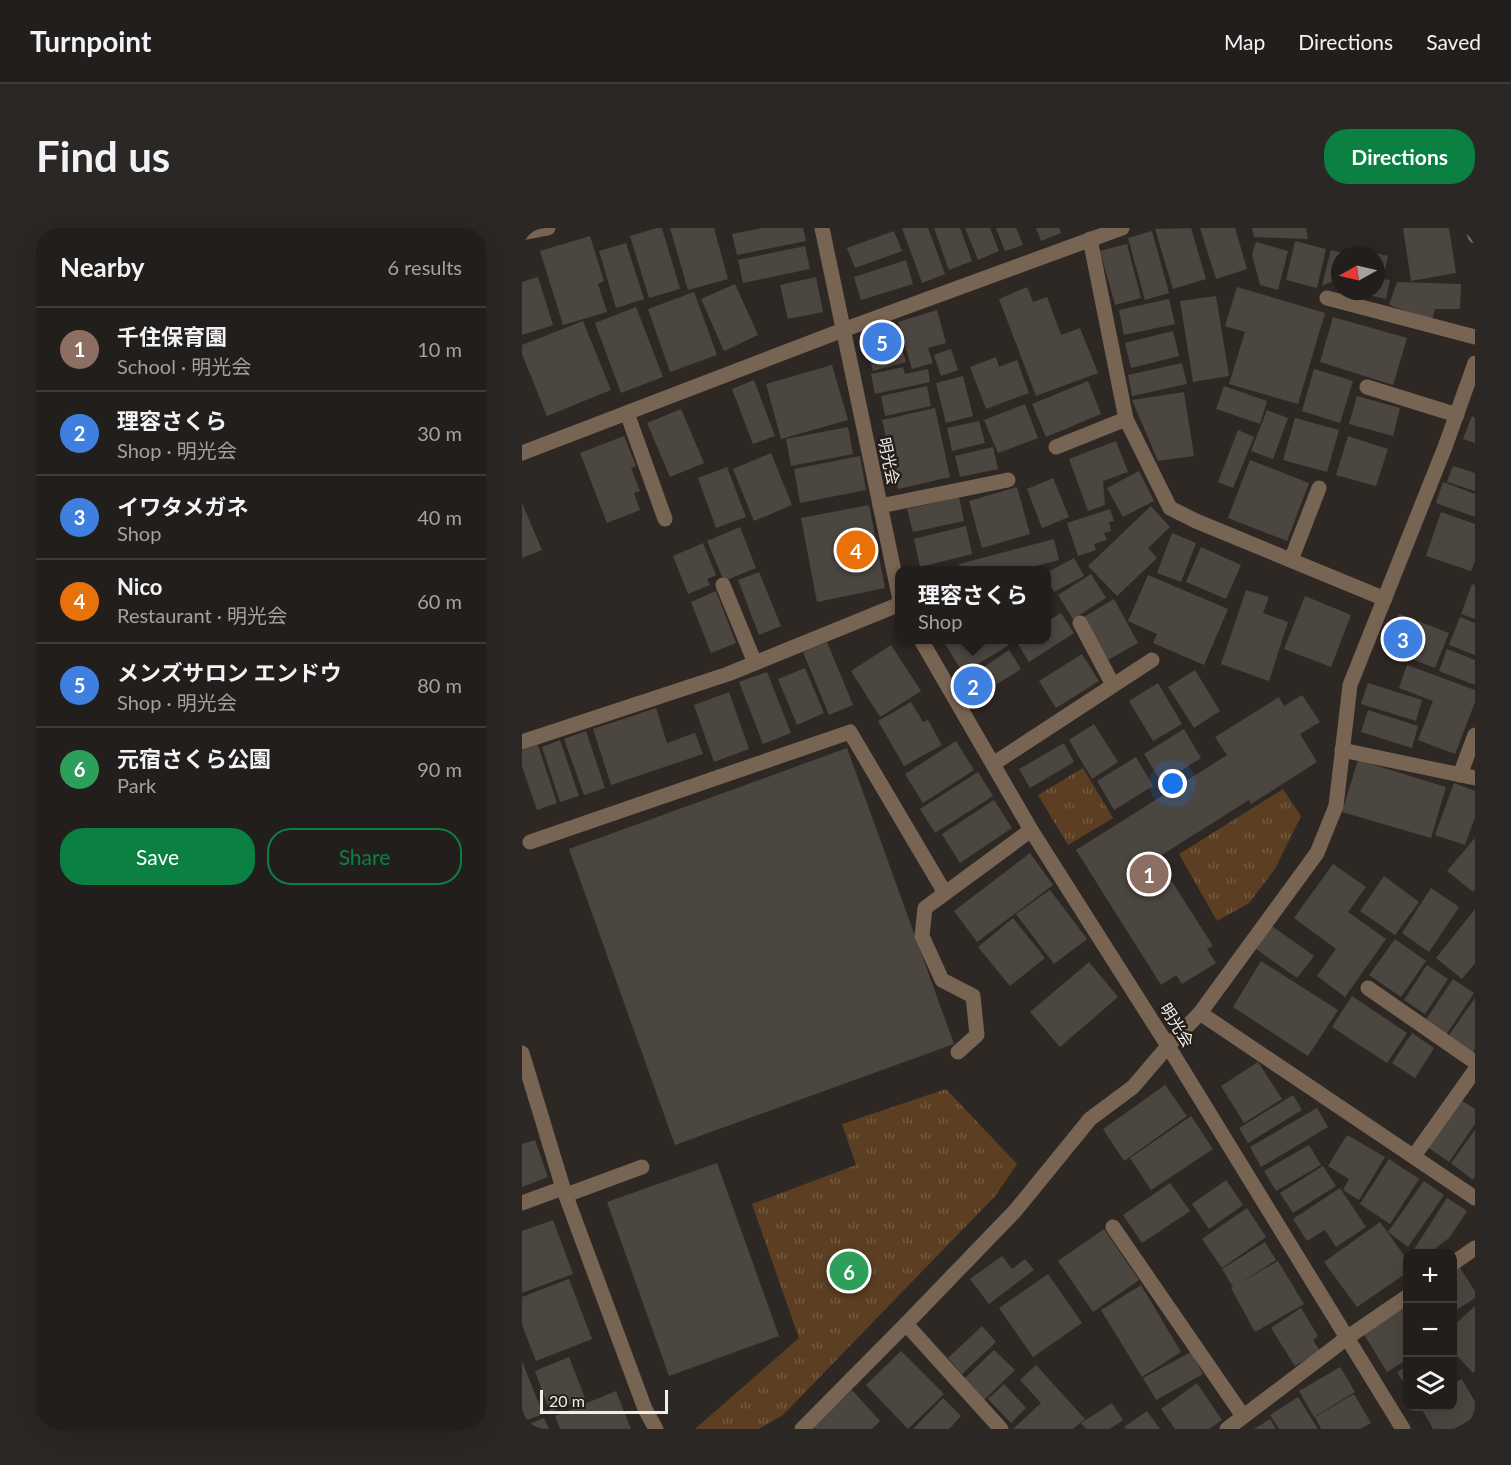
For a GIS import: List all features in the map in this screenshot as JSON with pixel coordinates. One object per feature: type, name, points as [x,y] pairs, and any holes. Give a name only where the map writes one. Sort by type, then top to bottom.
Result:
[{"type":"street","points":[[522,233],[548,228]]},
{"type":"street","name":"明光会","points":[[822,228],[895,578]]},
{"type":"street","points":[[522,453],[843,330],[1122,228]]},
{"type":"street","points":[[1473,228],[1475,236]]},
{"type":"street","points":[[1090,239],[1126,419],[1170,508],[1196,521],[1385,599]]},
{"type":"street","points":[[1327,298],[1475,337]]},
{"type":"street","points":[[802,1429],[1015,1210],[1090,1119],[1133,1087],[1200,1013],[1317,853],[1336,806],[1350,686],[1474,368]]},
{"type":"street","points":[[1367,387],[1456,415]]},
{"type":"street","points":[[627,413],[665,519]]},
{"type":"street","points":[[1056,447],[1126,419]]},
{"type":"street","points":[[880,506],[1008,480]]},
{"type":"street","points":[[1291,560],[1319,488]]},
{"type":"street","points":[[723,585],[755,663]]},
{"type":"street","points":[[522,742],[728,674],[895,604]]},
{"type":"street","points":[[1080,623],[1113,685]]},
{"type":"street","name":"明光会","points":[[924,644],[1031,830],[1168,1046],[1403,1429]]},
{"type":"street","points":[[993,764],[1152,660]]},
{"type":"street","points":[[530,842],[850,732],[945,893]]},
{"type":"street","points":[[1342,750],[1467,776],[1475,735]]},
{"type":"street","points":[[958,1052],[977,1035],[973,996],[942,980],[922,936],[925,908],[1031,830]]},
{"type":"street","points":[[1368,988],[1475,1062]]},
{"type":"street","points":[[1200,1013],[1475,1198]]},
{"type":"street","points":[[522,1053],[564,1191],[645,1409],[656,1429]]},
{"type":"street","points":[[1413,1156],[1475,1070]]},
{"type":"street","points":[[522,1203],[642,1167]]},
{"type":"street","points":[[1113,1227],[1244,1416]]},
{"type":"street","points":[[1457,1261],[1475,1248]]},
{"type":"street","points":[[1227,1429],[1348,1337],[1403,1299]]},
{"type":"street","points":[[906,1324],[1001,1429]]},
{"type":"green space","points":[[1083,768],[1113,818],[1068,845],[1038,795]]},
{"type":"green space","points":[[1283,789],[1301,816],[1275,869],[1249,903],[1217,921],[1179,854]]},
{"type":"green space","points":[[946,1089],[1017,1164],[996,1195],[783,1415],[759,1429],[695,1429],[799,1338],[752,1204],[856,1165],[842,1124]]},
{"type":"building","points":[[662,228],[680,289],[649,298],[630,236]]},
{"type":"building","points":[[670,228],[714,228],[728,279],[688,290]]},
{"type":"building","points":[[762,228],[803,228],[806,241],[737,255],[732,234]]},
{"type":"building","points":[[902,228],[928,228],[945,274],[922,283]]},
{"type":"building","points":[[934,228],[960,228],[972,261],[949,270]]},
{"type":"building","points":[[965,228],[990,228],[999,251],[978,260]]},
{"type":"building","points":[[996,228],[1016,228],[1023,245],[1005,251]]},
{"type":"building","points":[[1036,228],[1059,228],[1061,233],[1041,241]]},
{"type":"building","points":[[1191,228],[1206,279],[1173,289],[1155,229]]},
{"type":"building","points":[[1200,228],[1235,228],[1247,269],[1216,279]]},
{"type":"building","points":[[1252,228],[1306,228],[1308,239],[1254,237]]},
{"type":"building","points":[[1403,228],[1449,228],[1456,273],[1411,281]]},
{"type":"building","points":[[894,231],[902,251],[855,268],[847,248]]},
{"type":"building","points":[[1152,231],[1169,293],[1145,300],[1128,238]]},
{"type":"building","points":[[590,236],[604,281],[598,284],[607,312],[563,325],[540,251]]},
{"type":"building","points":[[1295,241],[1326,249],[1317,288],[1286,280]]},
{"type":"building","points":[[1256,242],[1288,251],[1278,290],[1260,285],[1252,254]]},
{"type":"building","points":[[626,243],[644,299],[616,308],[599,251]]},
{"type":"building","points":[[1127,244],[1141,298],[1115,305],[1100,251]]},
{"type":"building","points":[[805,246],[810,269],[743,283],[738,260]]},
{"type":"building","points":[[1331,250],[1331,282],[1322,286]]},
{"type":"building","points":[[906,260],[913,284],[861,300],[854,277]]},
{"type":"building","points":[[538,277],[553,325],[522,335],[522,282]]},
{"type":"building","points":[[816,277],[823,312],[788,319],[780,285]]},
{"type":"building","points":[[1385,279],[1390,280],[1385,299]]},
{"type":"building","points":[[1397,282],[1461,284],[1460,309],[1435,309],[1432,320],[1389,305]]},
{"type":"building","points":[[735,284],[758,335],[724,351],[701,299]]},
{"type":"building","points":[[1027,287],[1033,302],[1047,297],[1061,335],[1080,328],[1098,373],[1036,396],[999,299]]},
{"type":"building","points":[[1237,287],[1325,313],[1298,404],[1229,384],[1245,332],[1225,326]]},
{"type":"building","points":[[694,292],[717,355],[670,372],[648,309]]},
{"type":"building","points":[[1216,296],[1229,376],[1193,382],[1180,301]]},
{"type":"building","points":[[1169,299],[1175,324],[1124,335],[1119,310]]},
{"type":"building","points":[[636,307],[663,377],[621,393],[595,323]]},
{"type":"building","points":[[937,310],[946,343],[928,348],[933,363],[912,369],[898,322]]},
{"type":"building","points":[[1333,317],[1407,338],[1393,385],[1320,362]]},
{"type":"building","points":[[583,321],[611,390],[547,416],[522,354],[522,345]]},
{"type":"building","points":[[894,322],[906,362],[873,371],[864,340],[870,329]]},
{"type":"building","points":[[1173,331],[1179,356],[1131,368],[1125,343]]},
{"type":"building","points":[[951,349],[958,370],[941,376],[934,355]]},
{"type":"building","points":[[996,357],[999,367],[1017,360],[1029,393],[986,409],[970,367]]},
{"type":"building","points":[[1182,363],[1187,384],[1132,396],[1128,375]]},
{"type":"building","points":[[832,365],[848,420],[781,439],[766,384]]},
{"type":"building","points":[[903,367],[905,374],[928,369],[930,382],[875,394],[871,374]]},
{"type":"building","points":[[1314,369],[1353,381],[1340,423],[1302,411]]},
{"type":"building","points":[[963,376],[973,416],[946,423],[936,383]]},
{"type":"building","points":[[754,380],[775,436],[753,444],[732,389]]},
{"type":"building","points":[[1088,381],[1101,414],[1046,437],[1032,404]]},
{"type":"building","points":[[927,386],[931,406],[885,416],[881,396]]},
{"type":"building","points":[[1224,386],[1267,401],[1260,424],[1216,409]]},
{"type":"building","points":[[1184,392],[1194,456],[1158,461],[1132,400]]},
{"type":"building","points":[[1357,396],[1400,408],[1393,436],[1349,424]]},
{"type":"building","points":[[1025,404],[1038,438],[998,453],[984,420]]},
{"type":"building","points":[[935,408],[950,477],[898,489],[882,420]]},
{"type":"building","points":[[681,409],[704,463],[670,477],[647,423]]},
{"type":"building","points":[[1267,410],[1288,418],[1273,459],[1251,451]]},
{"type":"building","points":[[1472,416],[1475,418],[1475,443],[1463,439]]},
{"type":"building","points":[[1295,418],[1339,430],[1327,472],[1283,460]]},
{"type":"building","points":[[979,421],[985,443],[952,451],[947,428]]},
{"type":"building","points":[[848,427],[853,454],[791,466],[786,439]]},
{"type":"building","points":[[1238,430],[1254,437],[1233,488],[1218,482]]},
{"type":"building","points":[[624,436],[636,466],[631,468],[640,491],[634,493],[640,510],[607,523],[580,453]]},
{"type":"building","points":[[1348,436],[1388,449],[1376,486],[1336,475]]},
{"type":"building","points":[[1116,441],[1128,472],[1103,481],[1105,505],[1088,511],[1069,459]]},
{"type":"building","points":[[993,447],[998,469],[960,477],[955,456]]},
{"type":"building","points":[[771,453],[792,505],[754,521],[733,469]]},
{"type":"building","points":[[860,456],[866,490],[800,503],[794,469]]},
{"type":"building","points":[[1250,460],[1309,483],[1287,541],[1228,518]]},
{"type":"building","points":[[1453,466],[1475,473],[1475,491],[1447,482]]},
{"type":"building","points":[[727,467],[746,517],[716,528],[698,478]]},
{"type":"building","points":[[1139,471],[1154,501],[1123,517],[1107,488]]},
{"type":"building","points":[[1053,478],[1069,517],[1042,528],[1027,489]]},
{"type":"building","points":[[1443,482],[1475,494],[1475,517],[1436,503]]},
{"type":"building","points":[[1017,487],[1030,534],[982,548],[969,501]]},
{"type":"building","points":[[959,497],[964,521],[913,532],[907,509]]},
{"type":"building","points":[[522,503],[542,550],[522,558]]},
{"type":"building","points":[[869,505],[885,588],[817,602],[801,518]]},
{"type":"building","points":[[1151,506],[1170,527],[1148,548],[1157,558],[1117,596],[1088,566]]},
{"type":"building","points":[[1110,509],[1114,521],[1109,522],[1111,531],[1104,533],[1107,540],[1094,544],[1096,550],[1078,556],[1067,523]]},
{"type":"building","points":[[1441,512],[1475,524],[1475,561],[1471,571],[1426,556]]},
{"type":"building","points":[[966,526],[972,554],[920,566],[914,539]]},
{"type":"building","points":[[740,527],[756,568],[724,581],[707,541]]},
{"type":"building","points":[[1172,533],[1196,543],[1181,582],[1157,573]]},
{"type":"building","points":[[1054,539],[1059,560],[1036,566],[960,566],[959,564]]},
{"type":"building","points":[[703,543],[716,575],[707,579],[710,585],[688,594],[673,556]]},
{"type":"building","points":[[1201,547],[1241,565],[1226,599],[1186,582]]},
{"type":"building","points":[[1074,558],[1084,576],[1054,592],[1051,586],[1051,570]]},
{"type":"building","points":[[759,572],[781,626],[759,635],[738,580]]},
{"type":"building","points":[[1091,574],[1106,598],[1073,619],[1058,595]]},
{"type":"building","points":[[1148,575],[1228,609],[1204,665],[1153,643],[1157,634],[1128,621]]},
{"type":"building","points":[[1472,584],[1475,585],[1475,619],[1461,614]]},
{"type":"building","points":[[1246,590],[1269,597],[1263,613],[1288,622],[1269,681],[1221,664]]},
{"type":"building","points":[[716,591],[736,643],[711,653],[691,602]]},
{"type":"building","points":[[1305,596],[1351,615],[1331,667],[1284,649]]},
{"type":"building","points":[[1114,599],[1138,643],[1108,660],[1084,617]]},
{"type":"building","points":[[1061,613],[1074,633],[1029,662],[1018,644],[1051,644],[1051,619]]},
{"type":"building","points":[[1399,614],[1449,633],[1435,668],[1386,649]]},
{"type":"building","points":[[1460,617],[1475,623],[1475,655],[1449,645]]},
{"type":"building","points":[[827,642],[853,705],[829,715],[803,652]]},
{"type":"building","points":[[945,644],[1008,644],[1009,645],[963,673]]},
{"type":"building","points":[[891,645],[921,691],[880,717],[851,671]]},
{"type":"building","points":[[1447,649],[1475,660],[1475,685],[1439,671]]},
{"type":"building","points":[[1009,650],[1021,669],[973,699],[962,682]]},
{"type":"building","points":[[1082,654],[1099,681],[1056,708],[1039,681]]},
{"type":"building","points":[[1407,665],[1475,690],[1475,702],[1455,754],[1418,740],[1433,701],[1399,688]]},
{"type":"building","points":[[805,668],[824,713],[797,725],[778,679]]},
{"type":"building","points":[[1195,670],[1220,711],[1194,728],[1168,687]]},
{"type":"building","points":[[767,672],[791,733],[763,744],[739,682]]},
{"type":"building","points":[[1158,683],[1182,724],[1153,741],[1129,701]]},
{"type":"building","points":[[1368,683],[1422,700],[1416,721],[1361,704]]},
{"type":"building","points":[[729,692],[749,749],[714,762],[694,705]]},
{"type":"building","points":[[1302,695],[1320,722],[1300,734],[1317,762],[1251,804],[1249,800],[1157,858],[1213,946],[1207,949],[1216,963],[1182,984],[1176,975],[1161,985],[1076,850],[1227,755],[1215,737],[1279,697],[1284,706]]},
{"type":"building","points":[[911,702],[923,722],[928,720],[942,745],[904,766],[878,721]]},
{"type":"building","points":[[656,708],[667,743],[695,733],[703,754],[611,785],[593,729]]},
{"type":"building","points":[[1368,710],[1418,726],[1412,748],[1361,732]]},
{"type":"building","points":[[1094,724],[1118,762],[1092,779],[1069,740]]},
{"type":"building","points":[[1184,729],[1201,758],[1162,783],[1144,754]]},
{"type":"building","points":[[586,731],[605,788],[584,795],[564,739]]},
{"type":"building","points":[[560,740],[579,796],[560,802],[542,747]]},
{"type":"building","points":[[956,741],[974,770],[923,803],[905,774]]},
{"type":"building","points":[[1064,743],[1074,762],[1030,788],[1019,769]]},
{"type":"building","points":[[538,745],[557,803],[537,810],[522,766],[522,750]]},
{"type":"building","points":[[847,748],[954,1044],[675,1145],[569,849]]},
{"type":"building","points":[[1136,757],[1153,786],[1114,810],[1097,781]]},
{"type":"building","points":[[1358,760],[1446,787],[1431,838],[1342,812]]},
{"type":"building","points":[[978,772],[993,796],[935,833],[920,809]]},
{"type":"building","points":[[1454,783],[1475,791],[1475,817],[1465,845],[1435,835]]},
{"type":"building","points":[[994,800],[1012,828],[960,863],[942,834]]},
{"type":"building","points":[[1475,838],[1475,889],[1473,892],[1447,871]]},
{"type":"building","points":[[1030,853],[1053,885],[977,942],[954,911]]},
{"type":"building","points":[[1333,864],[1366,887],[1348,912],[1386,939],[1345,997],[1317,976],[1336,949],[1294,918]]},
{"type":"building","points":[[1384,876],[1419,902],[1395,935],[1360,911]]},
{"type":"building","points":[[1431,888],[1459,907],[1429,952],[1402,933]]},
{"type":"building","points":[[1050,890],[1087,939],[1054,964],[1016,914]]},
{"type":"building","points":[[1475,909],[1475,963],[1462,979],[1436,958]]},
{"type":"building","points":[[1013,918],[1045,958],[1010,986],[978,947]]},
{"type":"building","points":[[1272,926],[1314,956],[1297,978],[1256,949]]},
{"type":"building","points":[[1395,939],[1426,961],[1401,997],[1369,975]]},
{"type":"building","points":[[1261,961],[1338,1010],[1308,1056],[1233,1007]]},
{"type":"building","points":[[1089,962],[1118,997],[1060,1047],[1030,1012]]},
{"type":"building","points":[[1427,965],[1448,979],[1425,1014],[1404,1000]]},
{"type":"building","points":[[1453,979],[1474,993],[1446,1035],[1425,1021]]},
{"type":"building","points":[[1352,996],[1407,1033],[1387,1063],[1332,1027]]},
{"type":"building","points":[[1475,998],[1475,1049],[1473,1052],[1449,1035]]},
{"type":"building","points":[[1412,1033],[1434,1048],[1415,1078],[1392,1063]]},
{"type":"building","points":[[1258,1062],[1282,1099],[1244,1123],[1221,1086]]},
{"type":"building","points":[[1165,1085],[1187,1116],[1124,1161],[1103,1129]]},
{"type":"building","points":[[1293,1095],[1302,1110],[1248,1143],[1239,1128]]},
{"type":"building","points":[[1458,1098],[1475,1109],[1475,1124],[1449,1162],[1426,1146]]},
{"type":"building","points":[[1317,1108],[1328,1127],[1261,1167],[1250,1147]]},
{"type":"building","points":[[1191,1116],[1213,1149],[1151,1190],[1130,1158]]},
{"type":"building","points":[[1475,1130],[1475,1176],[1473,1180],[1451,1163]]},
{"type":"building","points":[[1347,1135],[1385,1157],[1359,1200],[1343,1190],[1349,1179],[1328,1166]]},
{"type":"building","points":[[535,1140],[548,1177],[522,1187],[522,1144]]},
{"type":"building","points":[[1309,1145],[1321,1165],[1276,1191],[1264,1171]]},
{"type":"building","points":[[1389,1159],[1419,1179],[1390,1224],[1360,1204]]},
{"type":"building","points":[[717,1163],[779,1336],[669,1376],[607,1202]]},
{"type":"building","points":[[1323,1166],[1336,1186],[1293,1213],[1280,1193]]},
{"type":"building","points":[[1226,1180],[1243,1205],[1209,1229],[1192,1204]]},
{"type":"building","points":[[1424,1181],[1444,1195],[1408,1247],[1388,1232]]},
{"type":"building","points":[[1170,1183],[1190,1211],[1142,1243],[1123,1215]]},
{"type":"building","points":[[1340,1188],[1366,1227],[1336,1247],[1325,1230],[1307,1241],[1293,1219]]},
{"type":"building","points":[[1447,1198],[1467,1211],[1449,1238],[1435,1249],[1414,1249]]},
{"type":"building","points":[[1247,1208],[1266,1237],[1222,1268],[1202,1239]]},
{"type":"building","points":[[553,1220],[573,1274],[522,1293],[522,1231]]},
{"type":"building","points":[[1380,1222],[1403,1254],[1403,1275],[1357,1307],[1324,1262]]},
{"type":"building","points":[[1104,1229],[1139,1280],[1093,1312],[1058,1261]]},
{"type":"building","points":[[1265,1242],[1276,1260],[1240,1283],[1278,1261],[1304,1304],[1255,1332],[1222,1269]]},
{"type":"building","points":[[1002,1256],[1012,1269],[1025,1259],[1034,1270],[989,1304],[970,1279]]},
{"type":"building","points":[[1460,1268],[1475,1291],[1475,1298],[1457,1310],[1457,1303],[1457,1270]]},
{"type":"building","points":[[1048,1274],[1082,1323],[1033,1357],[999,1308]]},
{"type":"building","points":[[569,1279],[592,1339],[536,1361],[522,1325],[522,1297]]},
{"type":"building","points":[[1141,1285],[1181,1352],[1142,1377],[1101,1310]]},
{"type":"building","points":[[1403,1306],[1403,1362],[1387,1372],[1362,1331]]},
{"type":"building","points":[[1475,1306],[1475,1370],[1473,1373],[1457,1355],[1457,1322]]},
{"type":"building","points":[[1301,1308],[1318,1336],[1313,1340],[1320,1351],[1295,1366],[1271,1328]]},
{"type":"building","points":[[982,1326],[996,1342],[962,1374],[948,1358]]},
{"type":"building","points":[[994,1350],[1015,1370],[984,1400],[964,1379]]},
{"type":"building","points":[[901,1351],[944,1394],[908,1429],[866,1385]]},
{"type":"building","points":[[1191,1352],[1203,1374],[1156,1400],[1143,1378]]},
{"type":"building","points":[[569,1357],[585,1398],[550,1412],[535,1371]]},
{"type":"building","points":[[522,1361],[543,1414],[522,1422]]},
{"type":"building","points":[[1036,1365],[1085,1419],[1073,1429],[1013,1429],[1041,1403],[1020,1380]]},
{"type":"building","points":[[1340,1367],[1355,1392],[1314,1417],[1299,1391]]},
{"type":"building","points":[[1403,1368],[1403,1382],[1397,1372]]},
{"type":"building","points":[[1462,1379],[1475,1402],[1475,1417],[1454,1429],[1433,1429],[1423,1411],[1457,1411],[1457,1382]]},
{"type":"building","points":[[1197,1383],[1222,1420],[1209,1429],[1175,1429],[1161,1409]]},
{"type":"building","points":[[1004,1384],[1026,1408],[1011,1423],[988,1399]]},
{"type":"building","points":[[852,1390],[880,1421],[872,1429],[815,1429],[813,1427]]},
{"type":"building","points":[[616,1391],[631,1429],[560,1429],[555,1416]]},
{"type":"building","points":[[1354,1394],[1371,1423],[1360,1429],[1321,1429],[1315,1417]]},
{"type":"building","points":[[1298,1397],[1318,1429],[1279,1429],[1270,1415]]},
{"type":"building","points":[[943,1398],[961,1416],[949,1429],[913,1429]]},
{"type":"building","points":[[1112,1403],[1123,1420],[1110,1429],[1086,1429],[1081,1423]]},
{"type":"building","points":[[1147,1411],[1160,1429],[1126,1429],[1124,1427]]},
{"type":"building","points":[[544,1418],[549,1429],[522,1429],[522,1427]]},
{"type":"building","points":[[1270,1419],[1276,1429],[1254,1429]]},
{"type":"place","name":"メンズサロン エンドウ","points":[[882,342]]},
{"type":"place","name":"Nico","points":[[856,550]]},
{"type":"place","name":"イワタメガネ","points":[[1403,639]]},
{"type":"place","name":"理容さくら","points":[[973,686]]},
{"type":"place","name":"千住保育園","points":[[1149,874]]},
{"type":"place","name":"元宿さくら公園","points":[[849,1271]]}]
